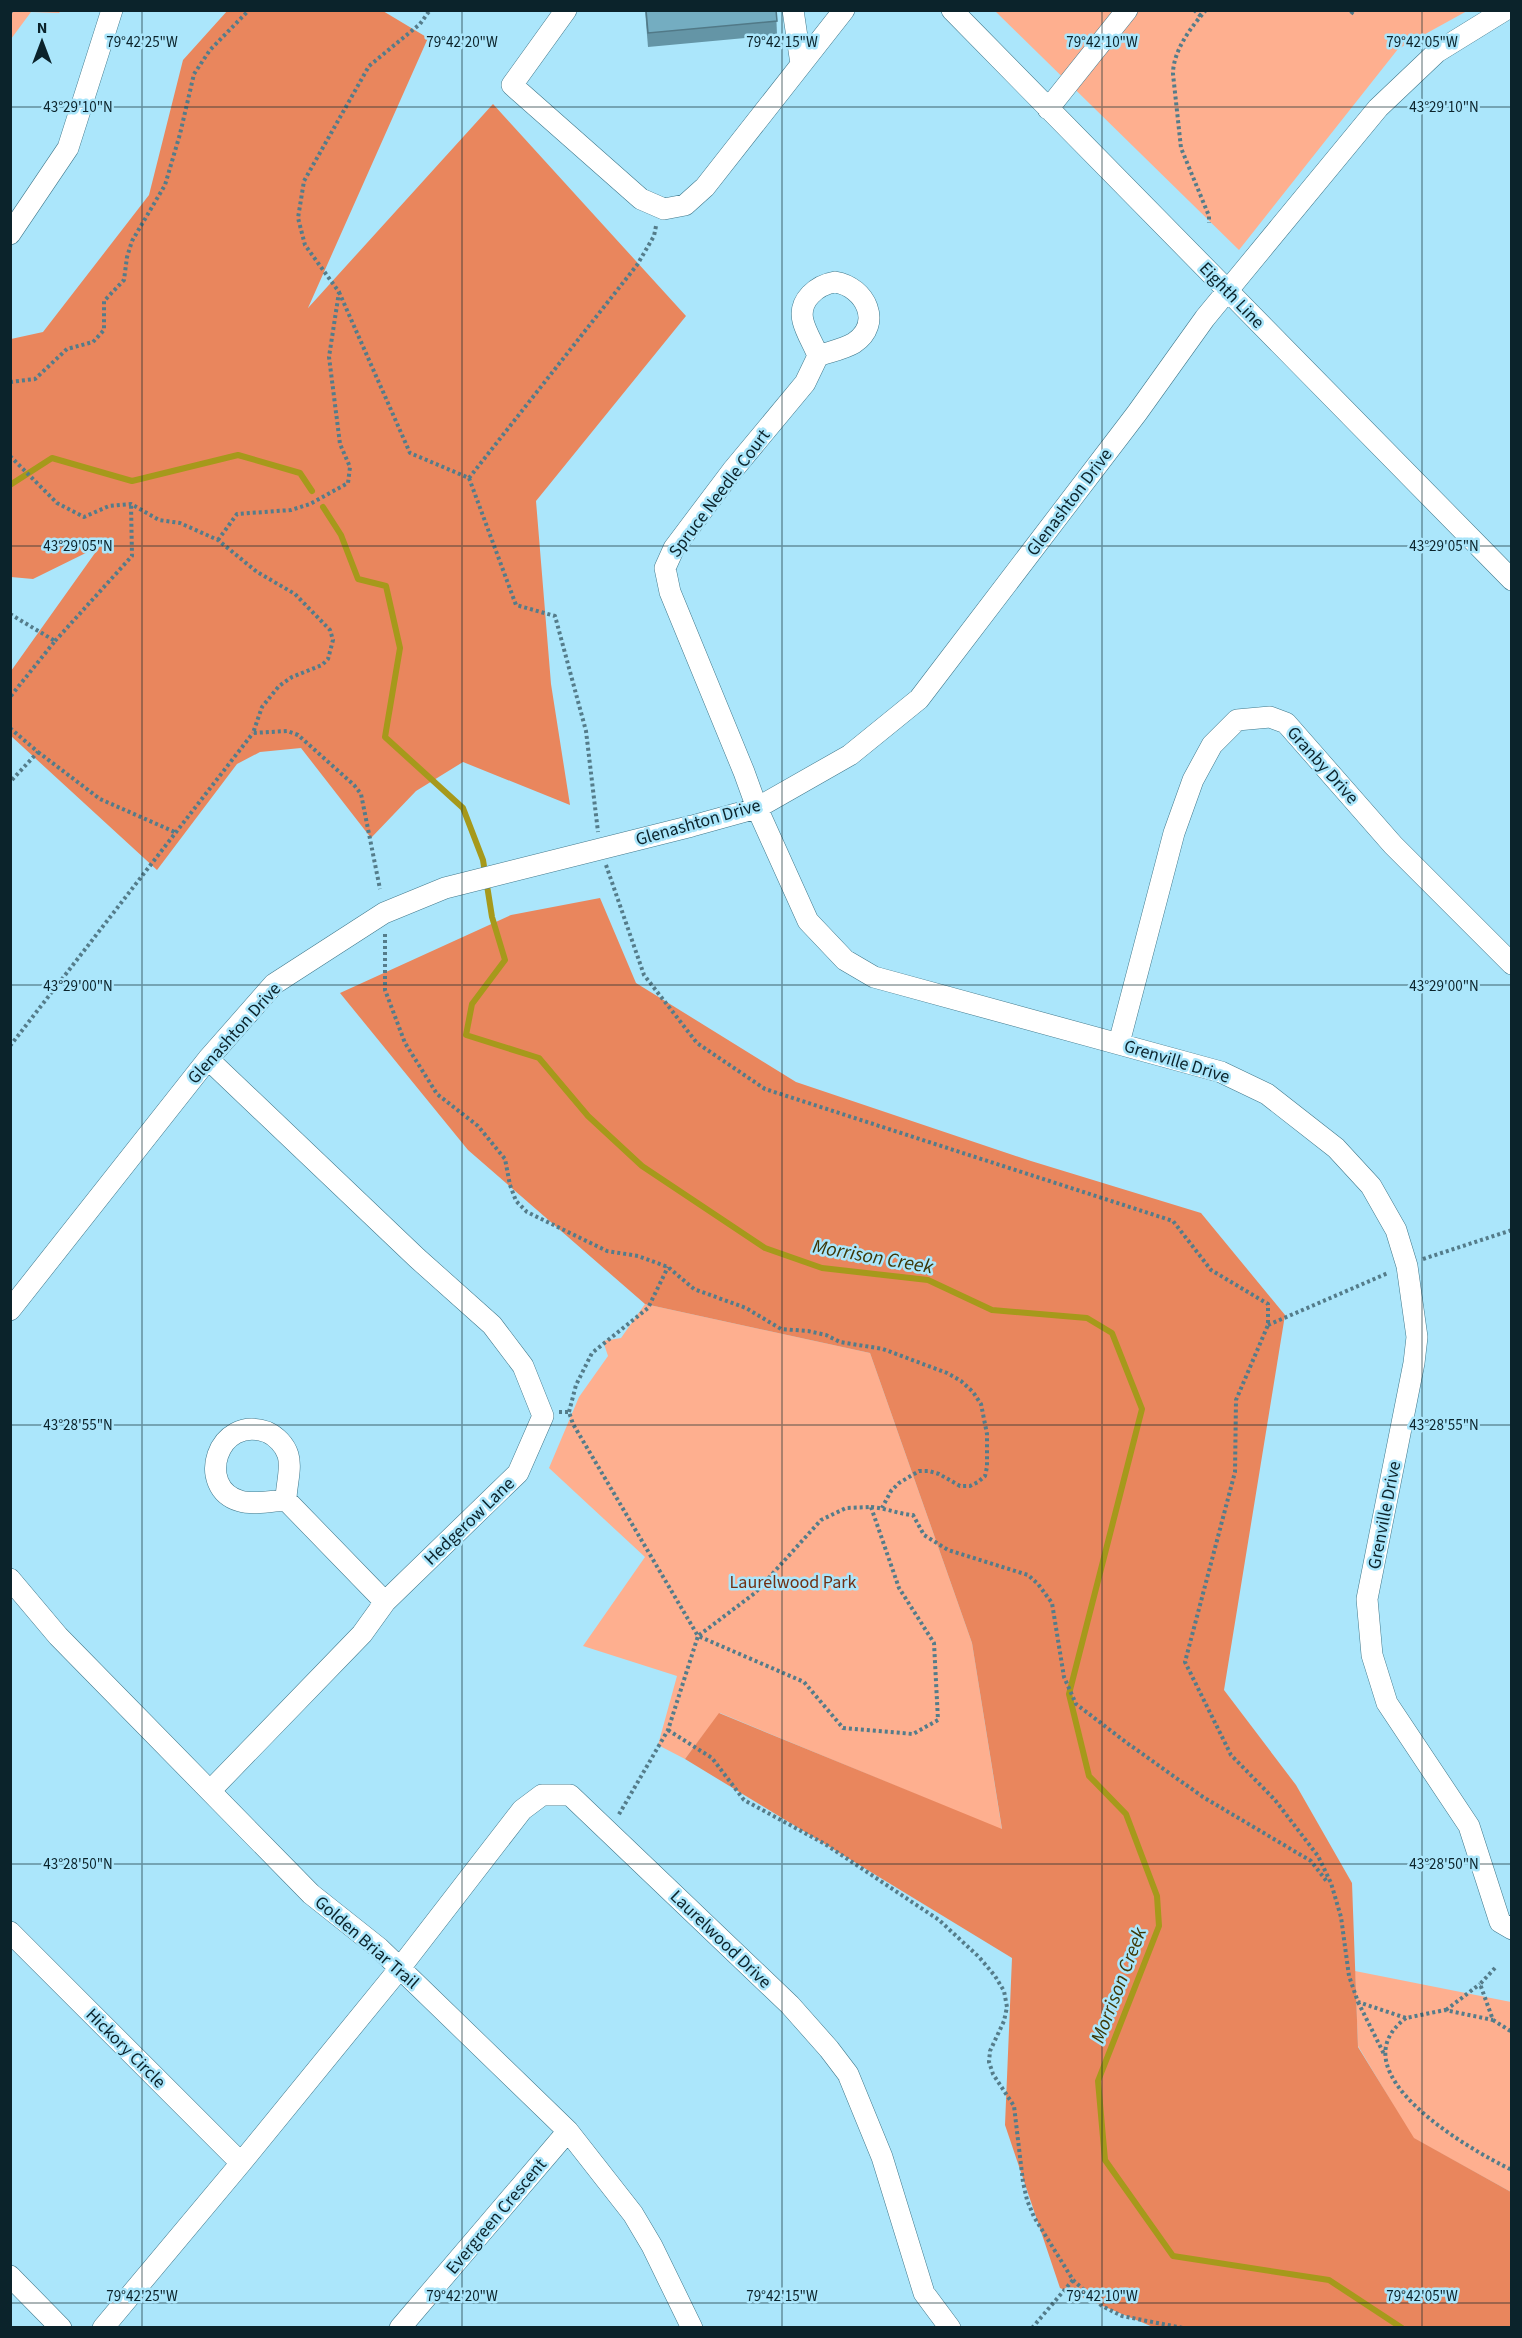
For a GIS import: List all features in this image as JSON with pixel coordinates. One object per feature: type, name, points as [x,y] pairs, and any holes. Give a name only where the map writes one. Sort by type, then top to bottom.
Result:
[{"type":"street","points":[[10,234],[68,148],[112,10]]},
{"type":"street","points":[[566,10],[512,85],[641,199],[664,209],[685,204],[705,187],[844,10]]},
{"type":"street","points":[[793,10],[801,64]]},
{"type":"street","name":"Eighth Line","points":[[952,10],[1512,580]]},
{"type":"street","points":[[1048,109],[1127,10]]},
{"type":"street","name":"Glenashton Drive","points":[[10,1310],[208,1059],[274,984],[384,913],[445,888],[757,808],[850,755],[919,699],[1227,291],[1378,108],[1437,52],[1505,10]]},
{"type":"street","name":"Spruce Needle Court","points":[[757,808],[670,592],[666,568],[674,548],[732,471],[805,382],[818,356]]},
{"type":"street","name":"Granby Drive","points":[[1119,1043],[1173,833],[1193,780],[1212,745],[1237,720],[1270,717],[1286,723],[1393,845],[1512,964]]},
{"type":"street","name":"Grenville Drive","points":[[757,808],[808,921],[845,960],[874,977],[1221,1072],[1267,1094],[1336,1148],[1371,1186],[1396,1230],[1407,1266],[1417,1337],[1414,1363],[1367,1599],[1372,1655],[1388,1703],[1469,1826],[1500,1922],[1512,1929]]},
{"type":"street","name":"Hedgerow Lane","points":[[208,1059],[417,1258],[492,1325],[523,1366],[543,1416],[518,1473],[386,1602],[362,1634],[210,1791]]},
{"type":"street","points":[[286,1500],[386,1602]]},
{"type":"street","name":"Golden Briar Trail","points":[[10,1580],[58,1636],[311,1894],[400,1968],[568,2131],[633,2214],[652,2246],[692,2328]]},
{"type":"street","name":"Laurelwood Drive","points":[[400,1968],[522,1810],[542,1795],[570,1795],[790,2005],[848,2074],[882,2157],[924,2293],[950,2328]]},
{"type":"street","name":"Hickory Circle","points":[[10,1932],[241,2163]]},
{"type":"street","points":[[103,2328],[400,1968]]},
{"type":"street","name":"Evergreen Crescent","points":[[400,2328],[568,2131]]},
{"type":"street","points":[[10,2276],[61,2328]]},
{"type":"path","points":[[10,382],[35,379],[67,349],[93,342],[104,330],[104,301],[124,280],[132,241],[165,185],[194,74],[210,51],[249,10]]},
{"type":"path","points":[[430,10],[420,24],[369,66],[304,181],[298,218],[305,245],[339,292],[410,453],[469,478],[516,605],[555,616],[586,731],[600,849],[644,975],[697,1043],[765,1089],[1173,1221],[1211,1270],[1268,1304],[1268,1325],[1236,1400],[1235,1472],[1185,1662],[1231,1755],[1275,1800],[1318,1856],[1341,1917],[1348,1976],[1358,2002],[1384,2054],[1389,2075],[1415,2107],[1452,2136],[1512,2170]]},
{"type":"path","points":[[1194,10],[1201,16]]},
{"type":"path","points":[[1206,10],[1175,57],[1173,86],[1181,148],[1209,216],[1209,223]]},
{"type":"path","points":[[469,478],[637,265],[654,236],[660,208]]},
{"type":"path","points":[[218,540],[237,514],[291,510],[310,504],[348,483],[350,467],[340,444],[329,357],[339,292]]},
{"type":"path","points":[[10,1046],[253,733],[257,719],[269,696],[292,677],[322,665],[328,659],[333,640],[330,630],[295,594],[257,572],[218,540],[180,523],[159,520],[131,504],[109,506],[84,517],[57,503],[12,457]]},
{"type":"path","points":[[10,698],[55,641],[132,556],[131,504]]},
{"type":"path","points":[[10,614],[55,641]]},
{"type":"path","points":[[10,728],[100,799],[177,833]]},
{"type":"path","points":[[253,733],[287,731],[298,735],[354,784],[364,802],[380,889]]},
{"type":"path","points":[[10,782],[38,752]]},
{"type":"path","points":[[384,933],[386,990],[405,1043],[437,1094],[478,1126],[505,1159],[516,1201],[527,1212],[606,1251],[638,1256],[668,1268],[694,1289],[746,1308],[781,1329],[808,1331],[840,1341],[883,1349],[947,1373],[961,1381],[973,1392],[981,1404],[987,1434],[985,1476],[970,1486],[960,1486],[939,1474],[919,1471],[899,1483],[882,1508]]},
{"type":"path","points":[[668,1268],[648,1308],[592,1353],[576,1384],[569,1412],[573,1424],[698,1636],[804,1682],[843,1728],[913,1734],[938,1720],[934,1643],[899,1588],[871,1507]]},
{"type":"path","points":[[1268,1325],[1292,1315]]},
{"type":"path","points":[[558,1412],[569,1412]]},
{"type":"path","points":[[618,1816],[668,1730],[698,1636],[755,1593],[821,1520],[846,1508],[882,1508],[894,1513],[913,1515],[924,1535],[948,1550],[1028,1575],[1052,1603],[1064,1677],[1076,1704],[1203,1797],[1311,1860],[1332,1889]]},
{"type":"path","points":[[668,1730],[712,1758],[744,1800],[825,1844],[939,1920],[979,1957],[1004,1991],[1006,2007],[1004,2022],[990,2051],[989,2062],[993,2074],[1014,2106],[1027,2200],[1034,2217],[1073,2280],[1102,2306],[1122,2316],[1183,2328]]},
{"type":"path","points":[[1445,2010],[1480,1984],[1496,1968]]},
{"type":"path","points":[[1480,1984],[1493,2020]]},
{"type":"path","points":[[1358,2002],[1406,2018],[1445,2010],[1493,2020],[1512,2032]]},
{"type":"path","points":[[1384,2054],[1392,2032],[1406,2018]]},
{"type":"path","points":[[1032,2328],[1073,2280]]},
{"type":"green space","points":[[11,10],[61,11],[59,13],[31,12],[11,39]]},
{"type":"green space","points":[[995,11],[1467,11],[1398,49],[1239,250]]},
{"type":"green space","name":"Laurelwood Park","points":[[645,1304],[870,1353],[972,1643],[1002,1830],[720,1713],[685,1759],[658,1745],[677,1676],[583,1646],[645,1557],[549,1468],[579,1397],[608,1356],[603,1341],[621,1338]]},
{"type":"green space","points":[[1355,1971],[1511,2002],[1511,2192],[1413,2138],[1358,2046]]},
{"type":"shaded area","points":[[228,10],[383,11],[428,38],[308,308],[493,104],[686,316],[536,501],[551,684],[570,805],[463,762],[416,791],[371,838],[301,748],[260,752],[237,764],[157,870],[11,736],[11,671],[100,546],[33,579],[11,577],[11,339],[43,332],[149,195],[183,60]]},
{"type":"shaded area","points":[[600,898],[636,983],[796,1082],[1031,1161],[1201,1213],[1285,1315],[1224,1690],[1296,1785],[1352,1883],[1358,2047],[1414,2138],[1511,2192],[1511,2327],[1153,2327],[1060,2288],[1005,2125],[1012,1958],[685,1759],[719,1713],[1002,1829],[972,1643],[870,1353],[645,1304],[468,1150],[340,993],[511,915]]},
{"type":"building","points":[[646,10],[776,10],[777,21],[648,33]]},
{"type":"waterway","name":"Morrison Creek","points":[[10,485],[52,458],[132,481],[238,455],[300,473],[312,491]]},
{"type":"waterway","name":"Morrison Creek","points":[[323,507],[341,535],[358,579],[386,586],[400,648],[385,737],[463,808],[483,860],[492,917],[505,960],[472,1004],[466,1035],[539,1058],[588,1116],[642,1166],[765,1248],[822,1268],[928,1280],[992,1310],[1087,1318],[1112,1333],[1142,1409],[1069,1694],[1089,1776],[1126,1814],[1157,1896],[1159,1926],[1098,2081],[1105,2160],[1173,2256],[1329,2280],[1402,2328]]}]
